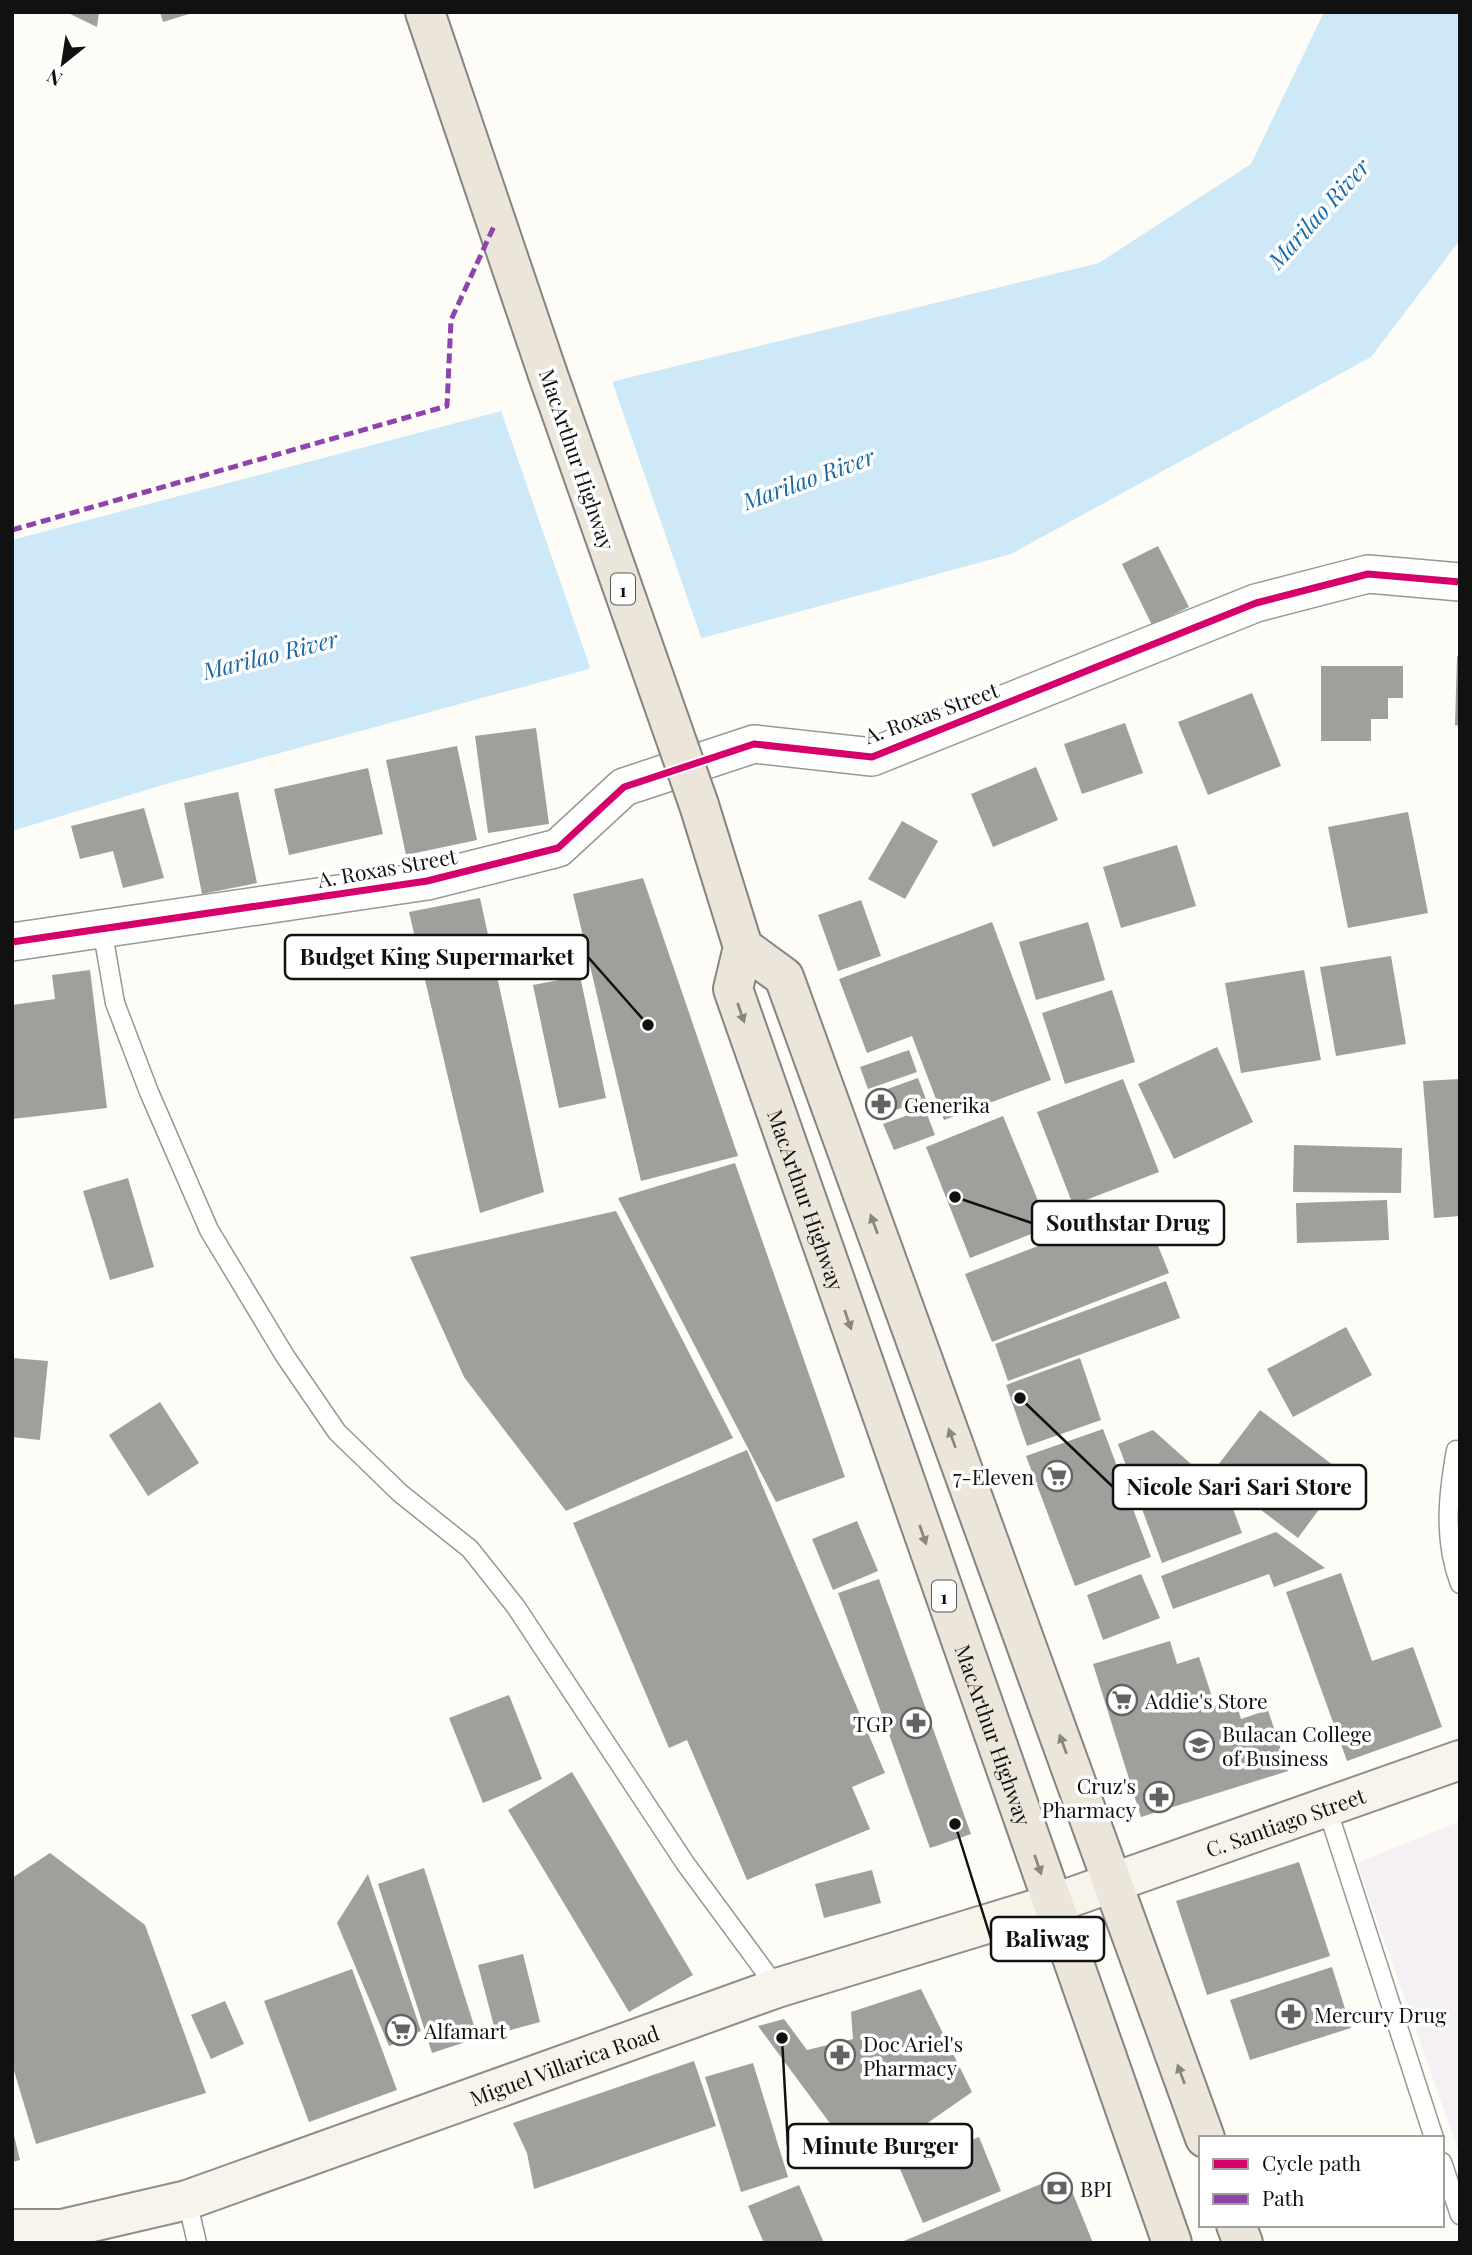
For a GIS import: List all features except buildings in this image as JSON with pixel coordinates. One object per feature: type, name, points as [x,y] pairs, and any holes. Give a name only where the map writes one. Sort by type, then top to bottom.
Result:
[{"type":"highway","name":"MacArthur Highway","points":[[425,12],[547,372],[699,805],[743,947],[733,989],[1172,2243]]},
{"type":"highway","points":[[743,947],[784,977],[1204,2136]]},
{"type":"main road","name":"C. Santiago Street","points":[[1112,1882],[1325,1805],[1460,1760]]},
{"type":"main road","name":"Miguel Villarica Road","points":[[12,2229],[62,2230],[187,2200],[776,1989],[1052,1904],[1112,1882]]},
{"type":"street","name":"A. Roxas Street","points":[[12,942],[427,881],[558,848],[624,788],[754,744],[872,757],[1256,603],[1368,574],[1460,582]]},
{"type":"lane","points":[[102,928],[115,1003],[149,1092],[209,1230],[285,1356],[337,1432],[400,1493],[470,1549],[516,1607],[685,1863],[776,1989]]},
{"type":"lane","points":[[1456,1450],[1447,1501],[1450,1545],[1460,1584]]},
{"type":"lane","points":[[1325,1805],[1433,2136]]},
{"type":"lane","points":[[1444,2168],[1460,2216]]},
{"type":"lane","points":[[187,2200],[198,2243]]},
{"type":"shaded area","points":[[1460,1821],[1460,2155],[1357,1863]]},
{"type":"water","name":"Marilao River","points":[[1324,12],[1460,12],[1460,240],[1371,357],[1011,554],[166,784],[12,831],[12,540],[623,379],[1099,263],[1251,164]]},
{"type":"pier","points":[[611,378],[703,643],[592,673],[500,408]]},
{"type":"marked path","points":[[12,530],[447,406],[451,320],[495,224]]},
{"type":"cycle path","points":[[12,942],[427,881],[558,848],[624,787],[754,744],[872,757],[1256,603],[1368,574],[1460,582]]},
{"type":"place","name":"Budget King Supermarket","points":[[648,1025]]},
{"type":"place","name":"Generika","points":[[881,1104]]},
{"type":"place","name":"Southstar Drug","points":[[955,1197]]},
{"type":"place","name":"Nicole Sari Sari Store","points":[[1020,1398]]},
{"type":"place","name":"7-Eleven","points":[[1057,1476]]},
{"type":"place","name":"Addie's Store","points":[[1122,1700]]},
{"type":"place","name":"TGP","points":[[916,1723]]},
{"type":"place","name":"Bulacan College of Business","points":[[1199,1745]]},
{"type":"place","name":"Cruz's Pharmacy","points":[[1159,1797]]},
{"type":"place","name":"Baliwag","points":[[955,1824]]},
{"type":"place","name":"Mercury Drug","points":[[1291,2014]]},
{"type":"place","name":"Alfamart","points":[[401,2030]]},
{"type":"place","name":"Minute Burger","points":[[782,2038]]},
{"type":"place","name":"Doc Ariel's Pharmacy","points":[[840,2055]]},
{"type":"place","name":"BPI","points":[[1057,2188]]}]
